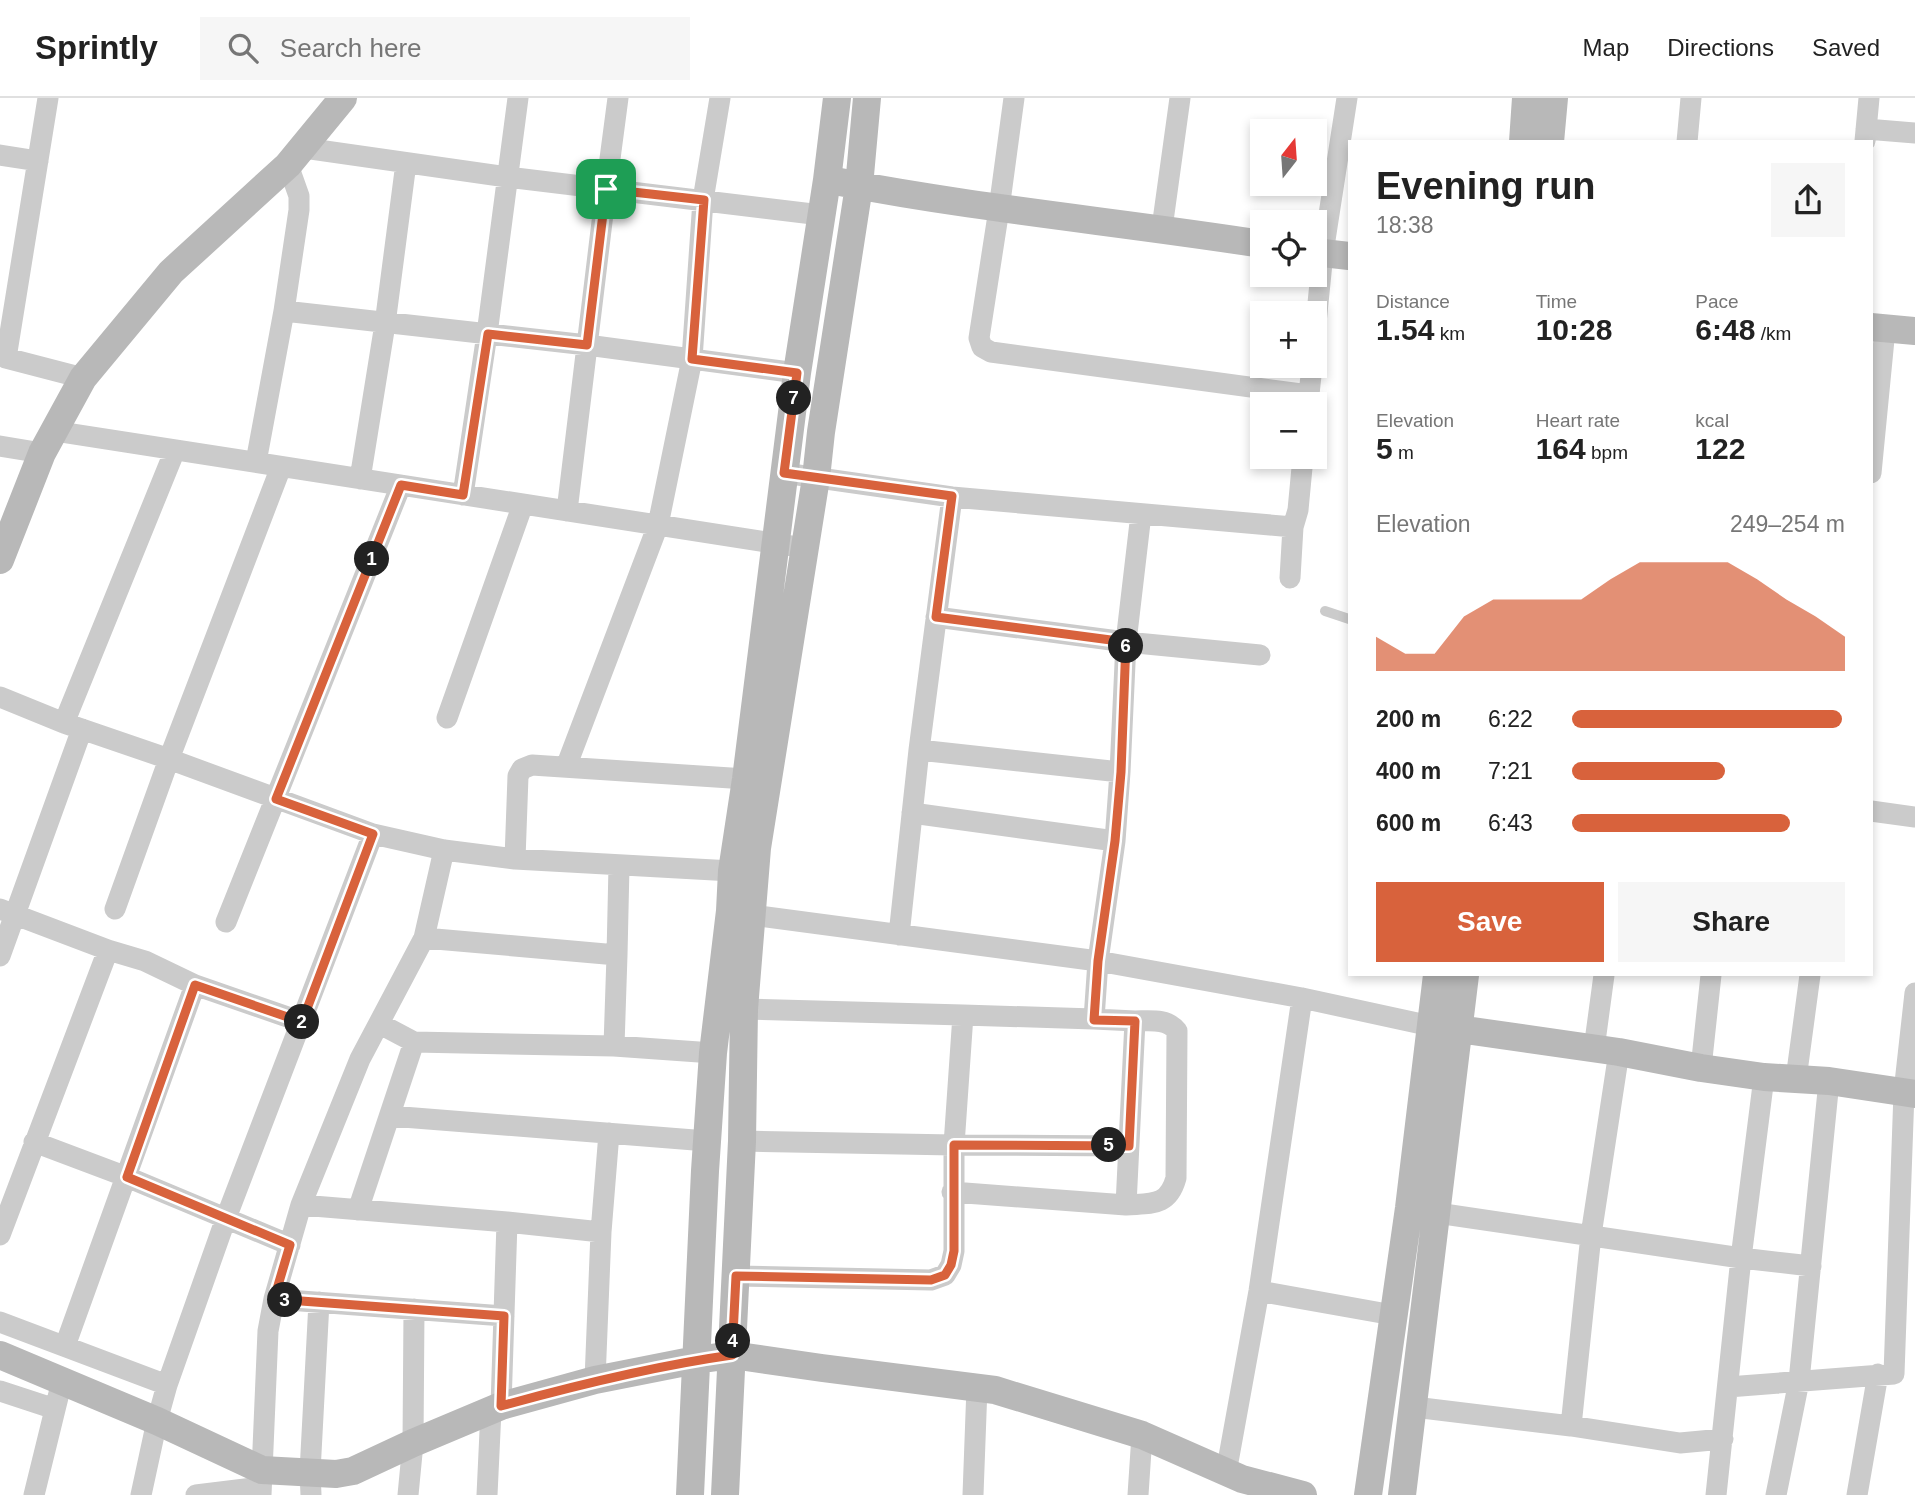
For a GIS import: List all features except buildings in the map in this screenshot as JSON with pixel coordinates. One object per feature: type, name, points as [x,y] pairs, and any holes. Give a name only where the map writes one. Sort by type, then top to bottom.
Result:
[{"type":"street","points":[[48,98],[3,358],[83,378]]},
{"type":"street","points":[[0,560],[48,442],[83,378],[172,272],[296,156],[343,98]]},
{"type":"street","points":[[463,495],[488,334],[518,98]]},
{"type":"street","points":[[567,511],[618,98]]},
{"type":"street","points":[[566,767],[658,525],[692,359],[704,200],[720,98]]},
{"type":"street","points":[[690,1495],[707,1141],[713,1053],[730,911],[732,871],[797,373],[837,98]]},
{"type":"street","points":[[725,1495],[742,1141],[744,1009],[757,848],[859,186],[867,98]]},
{"type":"street","points":[[1014,98],[979,338],[982,347],[991,352],[1256,392]]},
{"type":"street","points":[[1161,228],[1181,98]]},
{"type":"street","points":[[1321,301],[1329,254],[1346,98]]},
{"type":"street","points":[[1522,140],[1526,98]]},
{"type":"street","points":[[1550,140],[1554,98]]},
{"type":"street","points":[[1687,140],[1691,98]]},
{"type":"street","points":[[1869,98],[1866,135],[1915,133]]},
{"type":"street","points":[[0,155],[38,160]]},
{"type":"street","points":[[296,156],[406,163],[821,215]]},
{"type":"street","points":[[256,463],[284,311],[299,210],[296,156]]},
{"type":"street","points":[[360,479],[385,324],[406,163]]},
{"type":"street","points":[[827,180],[999,209],[1161,228],[1250,242]]},
{"type":"street","points":[[284,311],[587,345],[797,373]]},
{"type":"street","points":[[1873,432],[1878,328],[1915,331]]},
{"type":"street","points":[[0,446],[48,442],[175,450],[805,548]]},
{"type":"street","points":[[0,956],[8,912],[73,726],[175,450]]},
{"type":"street","points":[[115,909],[169,759],[281,467]]},
{"type":"street","points":[[1290,578],[1293,527],[1298,510],[1302,469]]},
{"type":"street","points":[[784,473],[952,496],[1293,527]]},
{"type":"street","points":[[226,922],[401,485]]},
{"type":"street","points":[[898,935],[952,496]]},
{"type":"street","points":[[447,718],[523,504]]},
{"type":"street","points":[[1094,1020],[1098,961],[1115,841],[1121,772],[1126,642],[1141,514]]},
{"type":"street","points":[[936,617],[1126,642],[1259,655]]},
{"type":"street","points":[[0,696],[73,726],[373,834],[444,850],[515,859],[732,871]]},
{"type":"street","points":[[919,750],[1121,772]]},
{"type":"street","points":[[515,859],[518,776],[522,769],[532,765],[746,779]]},
{"type":"street","points":[[1873,811],[1915,817]]},
{"type":"street","points":[[912,813],[1115,841]]},
{"type":"street","points":[[141,1495],[167,1385],[226,1218],[373,834]]},
{"type":"street","points":[[261,1484],[268,1331],[274,1299],[301,1205],[360,1059],[424,938],[444,850]]},
{"type":"street","points":[[614,1046],[619,866]]},
{"type":"street","points":[[8,912],[108,950],[145,961],[195,985],[302,1022]]},
{"type":"street","points":[[752,915],[1098,961],[1302,998],[1445,1028],[1606,1051],[1700,1069],[1829,1081],[1909,1093]]},
{"type":"street","points":[[424,938],[617,955]]},
{"type":"street","points":[[2,1221],[108,950]]},
{"type":"street","points":[[1402,1495],[1437,1213],[1445,1028],[1437,976]]},
{"type":"street","points":[[1368,1495],[1394,1315],[1445,1028],[1465,976]]},
{"type":"street","points":[[1571,1426],[1591,1235],[1606,1051],[1604,976]]},
{"type":"street","points":[[1700,1069],[1711,976]]},
{"type":"street","points":[[1797,1079],[1810,976]]},
{"type":"street","points":[[65,1346],[195,985]]},
{"type":"street","points":[[1857,1495],[1896,1374],[1915,993]]},
{"type":"street","points":[[1236,1482],[1259,1291],[1302,998]]},
{"type":"street","points":[[744,1009],[1161,1022],[1172,1025],[1177,1031],[1176,1178],[1173,1190],[1167,1196],[1157,1203],[1126,1205],[953,1192]]},
{"type":"street","points":[[736,1276],[931,1280],[945,1275],[951,1265],[954,1251],[954,1145],[962,1014]]},
{"type":"street","points":[[1126,1205],[1135,1021]]},
{"type":"street","points":[[380,1024],[414,1042],[614,1046],[713,1053]]},
{"type":"street","points":[[358,1210],[414,1042]]},
{"type":"street","points":[[1716,1495],[1741,1258],[1764,1077]]},
{"type":"street","points":[[1776,1495],[1799,1381],[1829,1081]]},
{"type":"street","points":[[390,1116],[707,1141]]},
{"type":"street","points":[[595,1380],[601,1233],[609,1133]]},
{"type":"street","points":[[742,1141],[1129,1146]]},
{"type":"street","points":[[34,1142],[127,1177],[290,1245]]},
{"type":"street","points":[[301,1205],[507,1222],[601,1233]]},
{"type":"street","points":[[1437,1213],[1811,1266]]},
{"type":"street","points":[[487,1495],[504,1316],[507,1222]]},
{"type":"street","points":[[1259,1291],[1394,1315]]},
{"type":"street","points":[[274,1299],[504,1316]]},
{"type":"street","points":[[310,1484],[318,1303]]},
{"type":"street","points":[[408,1495],[413,1443],[414,1309]]},
{"type":"street","points":[[0,1322],[167,1385]]},
{"type":"street","points":[[0,1355],[157,1421],[261,1484]]},
{"type":"street","points":[[196,1495],[261,1484],[310,1484],[353,1471],[496,1408],[595,1380],[732,1355],[995,1390],[1142,1435],[1236,1482],[1303,1495]]},
{"type":"street","points":[[1728,1387],[1896,1374]]},
{"type":"street","points":[[34,1495],[62,1381]]},
{"type":"street","points":[[973,1495],[977,1387]]},
{"type":"street","points":[[0,1391],[55,1409]]},
{"type":"street","points":[[1414,1407],[1571,1426],[1680,1443],[1723,1439]]},
{"type":"street","points":[[1138,1495],[1142,1435]]},
{"type":"lane","points":[[1325,611],[1348,619]]},
{"type":"route","points":[[606,189],[704,200],[692,359],[797,373],[784,473],[952,496],[936,617],[1126,642],[1121,772],[1115,841],[1098,961],[1094,1020],[1135,1021],[1129,1146],[954,1145],[954,1251],[951,1265],[945,1275],[931,1280],[736,1276],[732,1355],[595,1380],[501,1406],[504,1316],[274,1299],[290,1245],[127,1177],[195,985],[302,1022],[373,834],[276,799],[401,485],[463,495],[488,334],[587,345],[606,189]]}]
